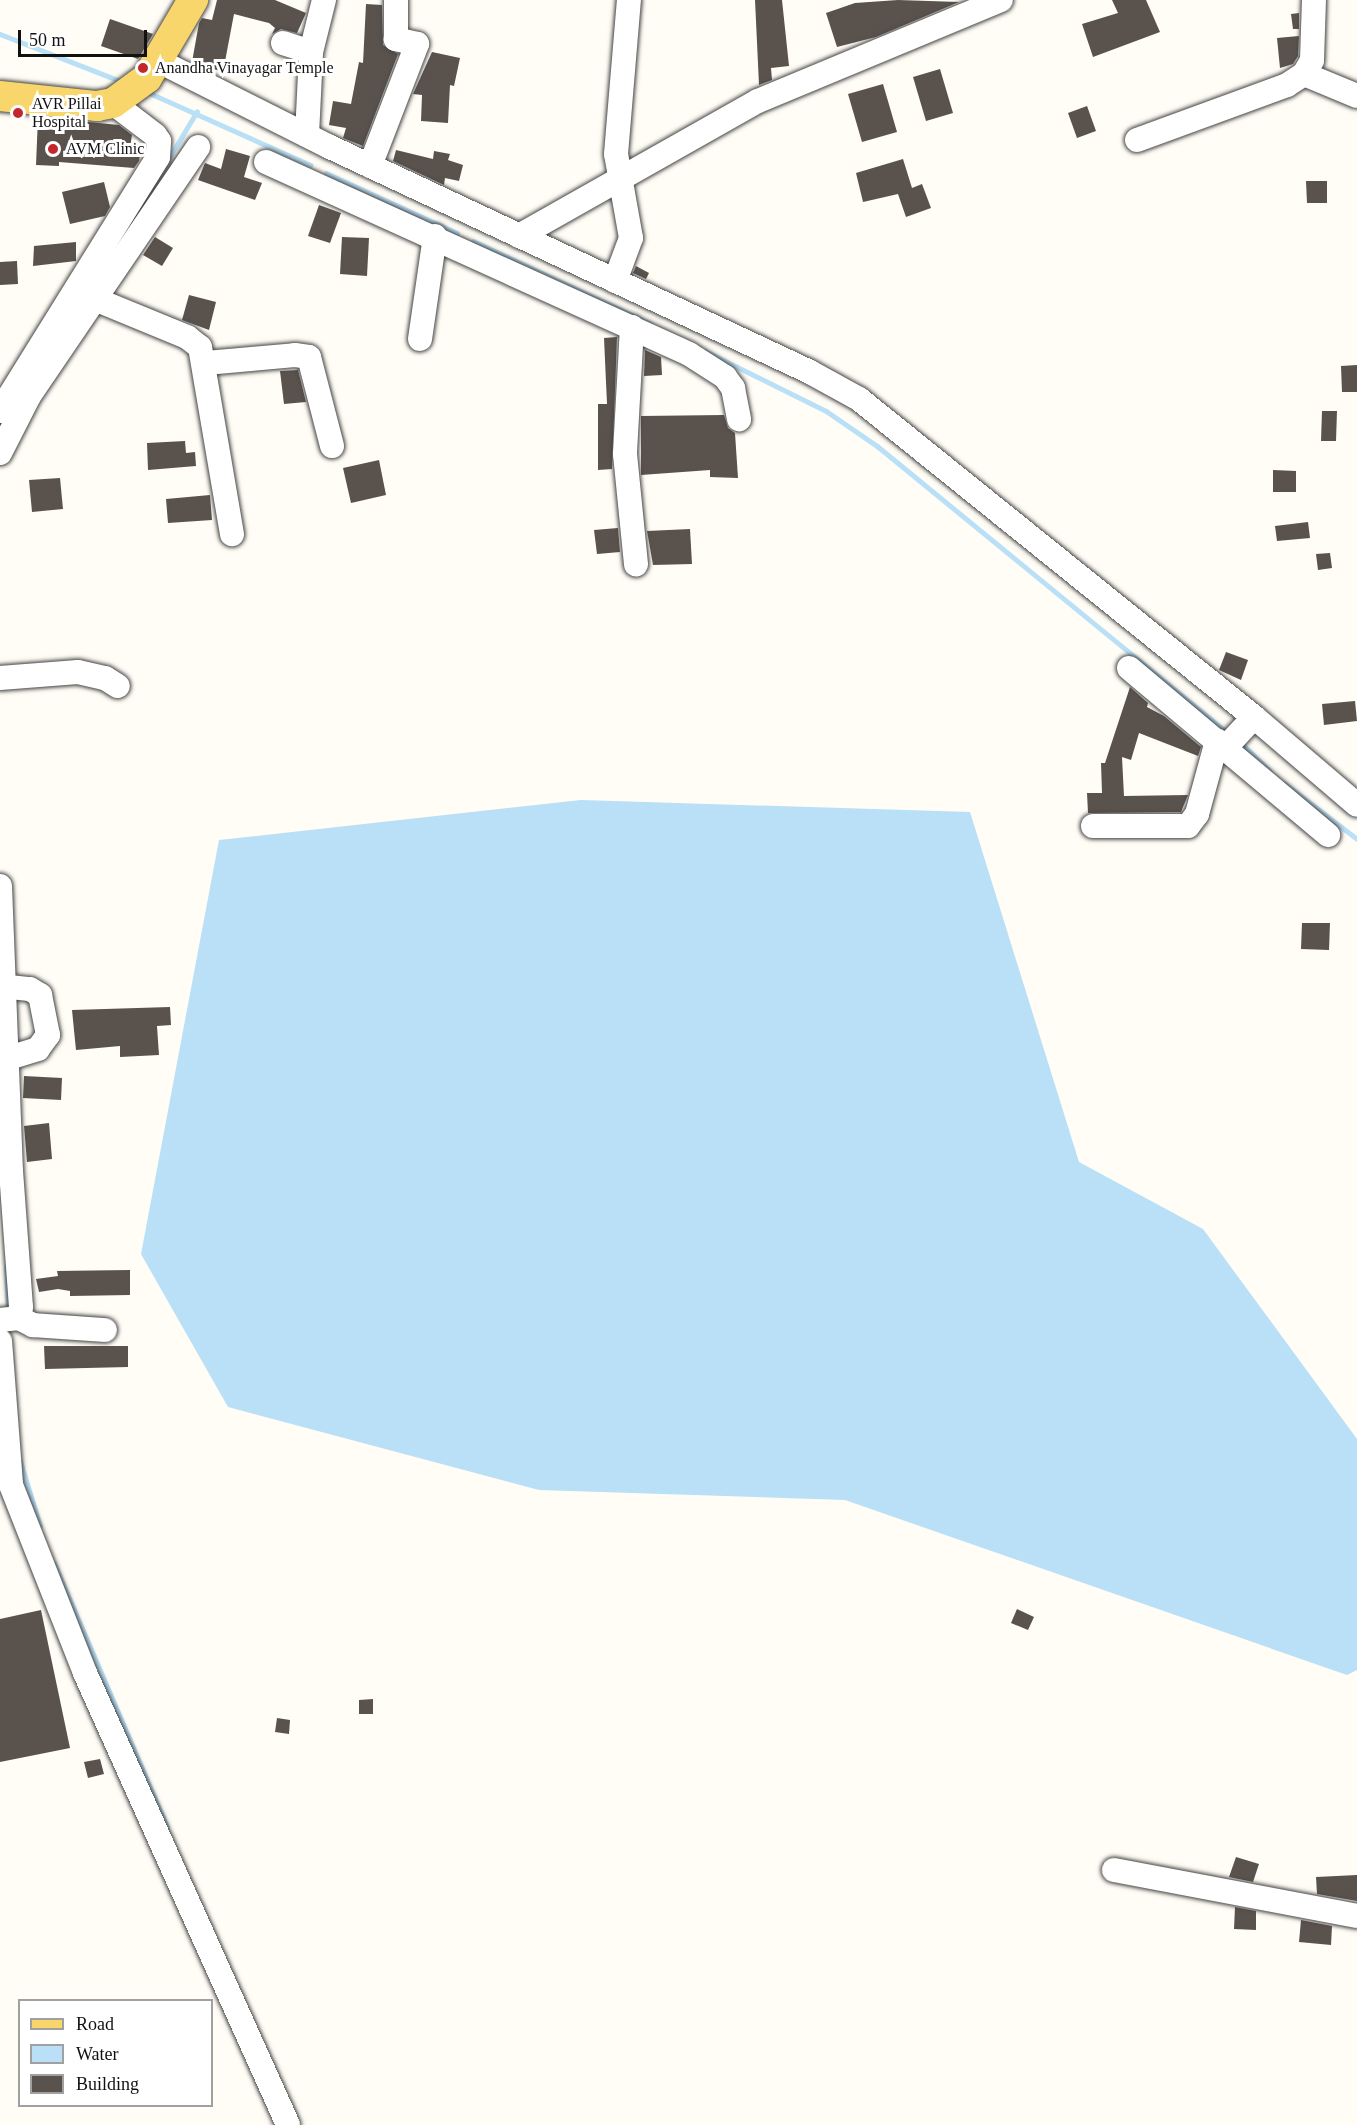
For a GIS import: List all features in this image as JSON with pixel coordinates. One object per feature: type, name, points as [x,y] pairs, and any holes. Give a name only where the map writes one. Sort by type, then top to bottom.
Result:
[{"type":"main road","points":[[0,96],[97,106],[136,84],[193,0]]},
{"type":"street","points":[[307,135],[311,52],[324,0]]},
{"type":"street","points":[[370,166],[417,44],[396,39],[396,0]]},
{"type":"street","points":[[615,281],[631,238],[616,154],[629,0]]},
{"type":"street","points":[[519,236],[758,101],[1001,0]]},
{"type":"street","points":[[1137,140],[1287,85],[1304,74],[1312,60],[1314,0]]},
{"type":"street","points":[[283,43],[311,52]]},
{"type":"street","points":[[1304,74],[1357,96]]},
{"type":"street","points":[[136,84],[307,135],[810,372],[859,399],[1254,717],[1357,805]]},
{"type":"street","points":[[0,453],[160,149],[136,84]]},
{"type":"street","points":[[0,411],[84,294],[198,147]]},
{"type":"street","points":[[313,182],[330,147]]},
{"type":"street","points":[[266,162],[435,236],[632,327],[725,377],[733,388],[739,419]]},
{"type":"street","points":[[461,248],[477,217]]},
{"type":"street","points":[[420,339],[435,236]]},
{"type":"street","points":[[84,294],[188,337],[200,347],[206,363],[232,534]]},
{"type":"street","points":[[632,327],[625,454],[636,564]]},
{"type":"street","points":[[206,363],[309,357],[332,446]]},
{"type":"street","points":[[1129,668],[1328,835]]},
{"type":"street","points":[[0,678],[78,672],[105,678],[118,686]]},
{"type":"street","points":[[1093,826],[1188,826],[1197,814],[1221,744],[1254,717]]},
{"type":"street","points":[[0,886],[6,1059],[10,1319],[33,1325],[105,1330]]},
{"type":"street","points":[[2,985],[40,994],[48,1035],[38,1049],[6,1059]]},
{"type":"street","points":[[0,1341],[10,1485],[85,1673],[288,2125]]},
{"type":"street","points":[[1114,1870],[1357,1916]]},
{"type":"water","points":[[581,800],[970,812],[1079,1162],[1203,1229],[1357,1439],[1357,1670],[1347,1675],[845,1500],[539,1490],[228,1407],[141,1254],[219,840]]},
{"type":"building","points":[[217,0],[275,0],[306,13],[297,33],[281,29],[272,34],[275,28],[269,23],[234,14],[223,72],[192,62],[199,23],[202,18],[212,20]]},
{"type":"building","points":[[755,0],[782,0],[789,66],[771,68],[772,80],[759,85]]},
{"type":"building","points":[[898,0],[959,2],[876,37],[837,47],[826,13],[855,3]]},
{"type":"building","points":[[1112,0],[1146,0],[1160,32],[1093,57],[1082,24],[1118,13]]},
{"type":"building","points":[[366,4],[382,5],[383,45],[398,54],[363,146],[343,138],[346,128],[329,125],[333,101],[351,104],[359,62],[363,63]]},
{"type":"building","points":[[1299,13],[1299,29],[1293,29],[1291,14]]},
{"type":"building","points":[[110,19],[153,34],[138,59],[101,46]]},
{"type":"building","points":[[1299,36],[1298,56],[1293,64],[1280,68],[1277,38]]},
{"type":"building","points":[[432,52],[460,58],[454,86],[450,85],[448,123],[421,121],[422,95],[413,94]]},
{"type":"building","points":[[940,69],[953,113],[926,121],[913,77]]},
{"type":"building","points":[[883,84],[897,132],[862,142],[848,94]]},
{"type":"building","points":[[1087,106],[1096,131],[1077,138],[1068,113]]},
{"type":"building","points":[[38,117],[119,125],[132,135],[130,148],[141,149],[139,161],[134,168],[59,162],[59,166],[36,165]]},
{"type":"building","points":[[226,149],[250,156],[244,177],[262,183],[255,200],[198,180],[205,163],[221,169]]},
{"type":"building","points":[[396,150],[433,159],[434,151],[450,154],[448,160],[463,165],[459,181],[445,178],[444,185],[393,161]]},
{"type":"building","points":[[903,159],[912,188],[922,184],[931,208],[906,217],[898,194],[863,202],[856,173]]},
{"type":"building","points":[[1306,181],[1327,181],[1327,203],[1307,203]]},
{"type":"building","points":[[104,182],[110,207],[105,216],[70,224],[62,192]]},
{"type":"building","points":[[319,205],[341,213],[330,243],[308,236]]},
{"type":"building","points":[[155,237],[173,248],[162,266],[143,255]]},
{"type":"building","points":[[342,237],[369,238],[367,276],[340,274]]},
{"type":"building","points":[[76,242],[76,261],[33,266],[34,246]]},
{"type":"building","points":[[17,261],[18,284],[0,285],[0,262]]},
{"type":"building","points":[[636,266],[649,273],[646,279],[633,273]]},
{"type":"building","points":[[189,295],[216,302],[209,330],[182,320]]},
{"type":"building","points":[[617,337],[612,469],[598,470],[598,404],[607,404],[604,338]]},
{"type":"building","points":[[645,350],[661,357],[662,375],[644,376]]},
{"type":"building","points":[[1357,365],[1357,392],[1342,392],[1341,366]]},
{"type":"building","points":[[298,370],[306,402],[284,404],[280,371]]},
{"type":"building","points":[[1322,411],[1337,411],[1336,441],[1321,441]]},
{"type":"building","points":[[724,415],[728,428],[735,433],[738,478],[710,477],[710,470],[641,475],[641,416]]},
{"type":"building","points":[[185,441],[186,453],[195,452],[196,466],[148,470],[147,443]]},
{"type":"building","points":[[379,460],[386,495],[351,503],[343,468]]},
{"type":"building","points":[[1273,470],[1296,471],[1296,492],[1273,492]]},
{"type":"building","points":[[60,478],[63,509],[32,512],[29,480]]},
{"type":"building","points":[[210,495],[212,520],[168,523],[166,499]]},
{"type":"building","points":[[1308,522],[1310,538],[1277,541],[1275,526]]},
{"type":"building","points":[[618,528],[620,552],[597,554],[594,530]]},
{"type":"building","points":[[690,529],[692,564],[653,565],[647,531]]},
{"type":"building","points":[[1330,553],[1332,568],[1318,570],[1316,554]]},
{"type":"building","points":[[1226,652],[1248,660],[1241,680],[1219,670]]},
{"type":"building","points":[[1130,687],[1148,703],[1147,707],[1164,716],[1201,747],[1198,756],[1139,733],[1131,760],[1122,757],[1124,796],[1188,795],[1181,812],[1088,813],[1087,793],[1102,793],[1101,763],[1105,763]]},
{"type":"building","points":[[1355,701],[1357,721],[1324,725],[1322,704]]},
{"type":"building","points":[[1302,923],[1330,923],[1329,950],[1301,949]]},
{"type":"building","points":[[170,1007],[171,1025],[157,1026],[159,1055],[120,1057],[120,1046],[76,1050],[72,1010]]},
{"type":"building","points":[[24,1076],[62,1078],[61,1100],[23,1098]]},
{"type":"building","points":[[49,1123],[52,1159],[27,1162],[24,1126]]},
{"type":"building","points":[[130,1270],[130,1295],[70,1296],[70,1291],[58,1289],[39,1292],[36,1279],[58,1276],[57,1271]]},
{"type":"building","points":[[44,1346],[128,1346],[128,1367],[45,1369]]},
{"type":"building","points":[[1017,1609],[1034,1617],[1028,1630],[1011,1623]]},
{"type":"building","points":[[41,1610],[70,1748],[0,1762],[0,1619]]},
{"type":"building","points":[[373,1699],[373,1714],[359,1714],[359,1700]]},
{"type":"building","points":[[277,1718],[290,1720],[289,1734],[275,1732]]},
{"type":"building","points":[[100,1759],[104,1774],[88,1778],[84,1762]]},
{"type":"building","points":[[1236,1857],[1259,1864],[1253,1882],[1229,1877]]},
{"type":"building","points":[[1357,1875],[1357,1901],[1317,1894],[1316,1877]]},
{"type":"building","points":[[1235,1907],[1256,1911],[1256,1930],[1234,1929]]},
{"type":"building","points":[[1301,1920],[1332,1926],[1331,1945],[1299,1942]]},
{"type":"waterway","points":[[0,34],[125,83]]},
{"type":"waterway","points":[[147,92],[310,165]]},
{"type":"waterway","points":[[167,161],[197,111]]},
{"type":"waterway","points":[[326,173],[457,233]]},
{"type":"waterway","points":[[473,241],[651,324]]},
{"type":"waterway","points":[[705,351],[826,411],[877,446],[1228,733]]},
{"type":"waterway","points":[[1243,745],[1270,771]]},
{"type":"waterway","points":[[1284,783],[1357,839]]},
{"type":"waterway","points":[[6,1266],[8,1311]]},
{"type":"waterway","points":[[20,1461],[40,1526]]},
{"type":"waterway","points":[[54,1563],[167,1827]]},
{"type":"place","name":"Anandha Vinayagar Temple","points":[[143,68]]},
{"type":"place","name":"AVR Pillai Hospital","points":[[18,113]]},
{"type":"place","name":"AVM Clinic","points":[[53,149]]}]
